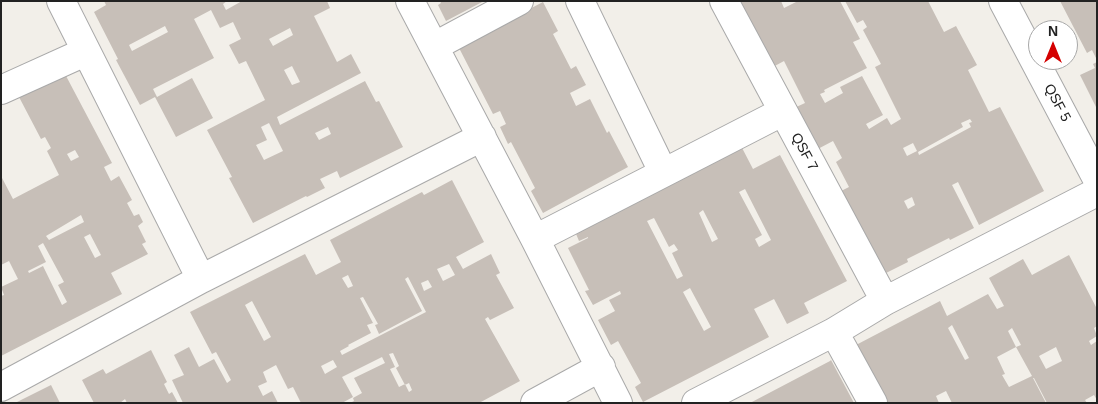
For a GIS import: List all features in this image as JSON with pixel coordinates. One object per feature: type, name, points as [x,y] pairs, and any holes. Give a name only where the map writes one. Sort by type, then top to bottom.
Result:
[{"type":"street","points":[[61,1],[85,52],[201,279]]},
{"type":"street","points":[[410,1],[536,239],[618,403]]},
{"type":"street","points":[[435,46],[519,1]]},
{"type":"street","points":[[580,1],[663,172]]},
{"type":"street","name":"QSF 7","points":[[724,1],[885,301]]},
{"type":"street","name":"QSF 5","points":[[1003,1],[1097,179]]},
{"type":"street","points":[[1,90],[85,52]]},
{"type":"street","points":[[536,239],[782,112]]},
{"type":"street","points":[[1,387],[201,279],[482,137]]},
{"type":"street","points":[[696,403],[834,332],[885,301],[1097,192]]},
{"type":"street","points":[[834,332],[873,403]]},
{"type":"street","points":[[535,403],[601,367]]},
{"type":"building","points":[[104,1],[227,1],[223,4],[226,10],[242,1],[327,1],[330,8],[314,16],[337,62],[351,54],[361,73],[277,117],[280,125],[365,81],[376,102],[379,101],[403,147],[340,178],[337,171],[320,179],[325,188],[253,223],[229,178],[232,177],[207,130],[265,100],[246,61],[239,64],[229,45],[241,39],[233,22],[220,28],[211,10],[194,19],[214,58],[153,89],[157,97],[192,78],[213,118],[176,137],[155,97],[140,105],[116,60],[118,59],[94,12],[106,5]],"holes":[[[165,26],[168,32],[132,51],[129,45]],[[290,28],[293,35],[273,46],[269,39]],[[292,66],[300,82],[292,85],[284,70]],[[269,123],[283,151],[264,160],[256,145],[267,140],[261,127]],[[328,127],[331,134],[319,140],[315,133]]]},
{"type":"building","points":[[440,1],[484,1],[446,21],[438,5],[441,3]]},
{"type":"building","points":[[734,1],[781,1],[784,8],[798,1],[840,1],[860,39],[853,42],[867,68],[824,90],[825,92],[820,94],[825,103],[843,93],[840,87],[862,76],[883,115],[866,124],[869,129],[887,118],[891,125],[901,119],[875,67],[881,64],[863,30],[867,27],[863,20],[857,23],[845,1],[928,1],[944,32],[956,26],[977,65],[968,70],[989,112],[1000,107],[1044,191],[979,225],[958,182],[952,185],[974,228],[907,259],[908,262],[878,277],[835,194],[849,187],[836,162],[842,158],[833,141],[814,151],[792,109],[805,103],[784,61],[771,68]],"holes":[[[970,119],[972,122],[969,123],[971,127],[919,155],[918,152],[963,127],[961,123]],[[913,143],[917,151],[907,156],[903,148]],[[912,197],[915,205],[908,209],[904,201]]]},
{"type":"building","points":[[1060,1],[1097,1],[1097,60],[1092,50],[1087,53],[1078,36],[1078,20],[1070,20]]},
{"type":"building","points":[[543,2],[558,31],[553,34],[571,69],[576,66],[586,85],[570,93],[576,106],[590,99],[607,133],[609,131],[628,167],[543,213],[531,191],[535,188],[511,142],[508,144],[500,127],[506,124],[500,111],[493,114],[458,46]]},
{"type":"building","points":[[1097,62],[1097,109],[1080,75],[1095,68],[1093,64]]},
{"type":"building","points":[[65,74],[112,163],[104,167],[111,181],[119,176],[132,200],[127,203],[134,216],[139,214],[143,222],[138,226],[146,242],[142,244],[148,254],[111,273],[122,294],[1,356],[1,296],[4,295],[1,287],[18,279],[9,261],[1,265],[1,176],[13,199],[59,175],[47,151],[51,148],[45,137],[41,139],[19,97]],"holes":[[[75,150],[79,157],[71,161],[67,154]],[[81,215],[84,222],[49,240],[46,236]],[[90,234],[101,255],[95,258],[84,237]],[[43,243],[64,282],[58,285],[67,302],[62,305],[43,266],[29,273],[28,271],[46,262],[38,246]]]},
{"type":"building","points":[[740,144],[753,169],[780,155],[847,281],[804,303],[809,313],[787,324],[774,299],[754,309],[769,337],[643,402],[635,387],[641,383],[618,341],[611,345],[598,320],[615,311],[609,300],[621,294],[620,291],[593,305],[585,291],[589,290],[568,248],[588,237],[579,241],[574,229]],"holes":[[[745,189],[771,240],[759,247],[755,239],[762,235],[739,192]],[[703,210],[718,239],[712,242],[699,213]],[[654,218],[669,247],[674,244],[678,250],[672,253],[683,276],[677,279],[647,221]],[[690,288],[711,327],[704,331],[683,292]]]},
{"type":"building","points":[[452,180],[484,242],[456,257],[463,269],[491,254],[500,273],[496,275],[514,308],[490,320],[488,317],[485,319],[520,381],[479,403],[350,403],[354,401],[353,398],[362,393],[354,378],[385,363],[382,357],[342,377],[353,397],[342,403],[301,403],[293,387],[288,389],[276,365],[263,372],[267,382],[258,386],[263,396],[272,391],[278,403],[183,403],[172,380],[184,375],[174,355],[189,347],[199,367],[214,359],[227,383],[231,380],[216,352],[212,354],[190,312],[305,254],[316,275],[341,262],[330,240],[422,192],[424,195]],"holes":[[[449,264],[455,275],[443,281],[437,269]],[[348,275],[353,286],[348,288],[342,278]],[[408,277],[426,312],[342,355],[340,351],[371,333],[367,325],[373,323],[360,298],[363,297],[378,324],[375,325],[379,334],[422,311],[405,279]],[[428,280],[432,287],[424,291],[421,283]],[[252,301],[271,337],[264,341],[245,305]],[[393,353],[399,366],[396,368],[405,384],[399,387],[390,369],[395,367],[389,354]],[[333,360],[337,367],[325,374],[321,366]],[[409,383],[412,390],[409,392],[405,385]]]},
{"type":"building","points":[[1069,255],[1097,309],[1097,326],[1094,328],[1097,336],[1089,341],[1091,345],[1097,341],[1097,400],[1094,395],[1085,400],[1087,403],[1047,403],[1033,378],[1046,403],[952,403],[946,391],[936,396],[939,403],[886,403],[856,345],[940,301],[947,316],[988,294],[997,309],[1004,306],[989,278],[1023,259],[1032,275]],"holes":[[[952,325],[969,358],[965,360],[948,328]],[[1012,328],[1021,345],[1016,347],[1008,331]],[[1016,347],[1032,376],[1009,387],[1002,375],[1005,374],[997,357]],[[1056,347],[1062,361],[1046,369],[1039,356]]]},
{"type":"building","points":[[151,350],[167,382],[164,384],[169,394],[172,392],[178,403],[127,403],[125,399],[120,403],[94,403],[82,380],[103,369],[106,374]]},
{"type":"building","points":[[830,361],[854,403],[750,403]]},
{"type":"building","points":[[51,385],[60,403],[15,403]]}]
